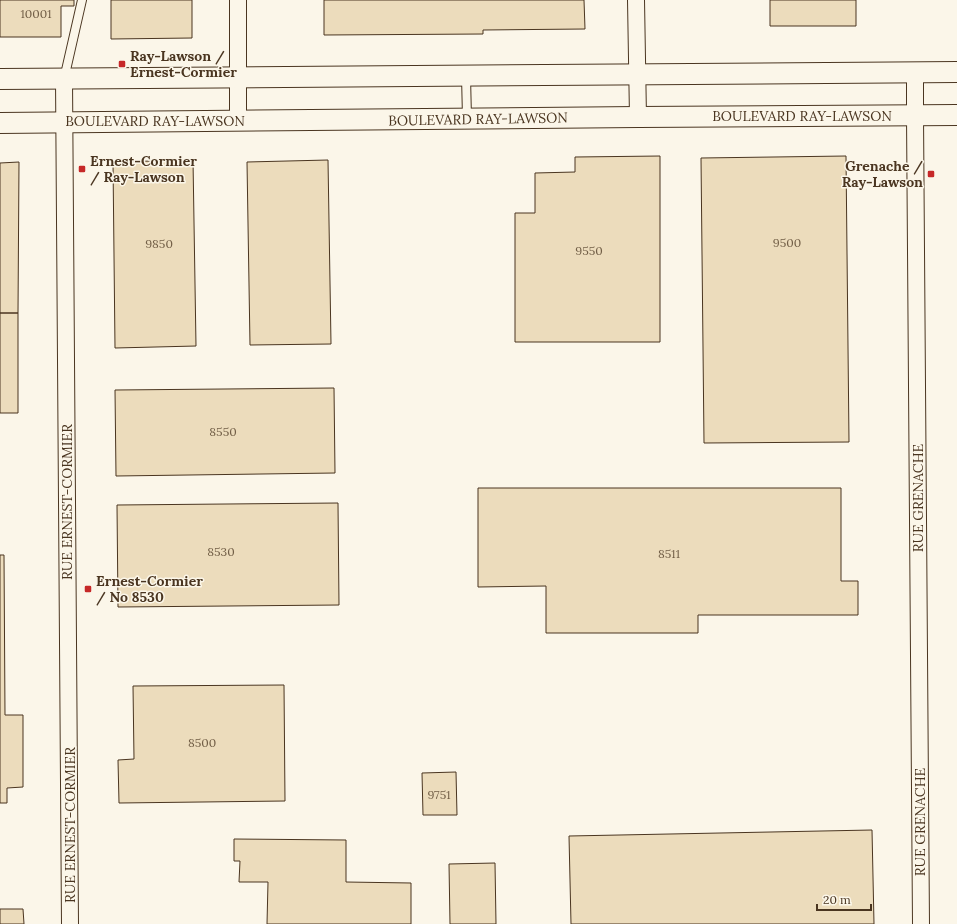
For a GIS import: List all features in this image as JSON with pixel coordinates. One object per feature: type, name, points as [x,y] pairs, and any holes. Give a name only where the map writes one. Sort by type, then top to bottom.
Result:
[{"type":"street","points":[[238,0],[238,121]]},
{"type":"street","points":[[636,0],[638,116]]},
{"type":"street","name":"RUE GRENACHE","points":[[915,72],[921,924]]},
{"type":"street","points":[[0,80],[638,73],[957,72]]},
{"type":"street","name":"RUE ERNEST-CORMIER","points":[[64,79],[70,924]]},
{"type":"street","name":"BOULEVARD RAY-LAWSON","points":[[0,123],[638,116],[957,116]]},
{"type":"lane","points":[[64,79],[82,0]]},
{"type":"lane","points":[[466,75],[467,119]]},
{"type":"building","points":[[0,0],[74,0],[74,6],[61,6],[61,37],[0,37]]},
{"type":"building","points":[[111,0],[192,0],[192,38],[111,39]]},
{"type":"building","points":[[324,0],[584,0],[585,29],[483,30],[483,34],[324,35]]},
{"type":"building","points":[[770,0],[856,0],[856,26],[770,26]]},
{"type":"building","points":[[660,156],[660,342],[515,342],[515,213],[535,213],[535,173],[575,172],[575,157]]},
{"type":"building","points":[[846,156],[849,442],[704,443],[701,158]]},
{"type":"building","points":[[193,160],[196,346],[115,348],[113,162]]},
{"type":"building","points":[[328,160],[331,344],[250,345],[247,162]]},
{"type":"building","points":[[19,162],[18,313],[0,313],[0,163]]},
{"type":"building","points":[[0,313],[18,313],[18,413],[0,413]]},
{"type":"building","points":[[334,388],[335,473],[116,476],[115,390]]},
{"type":"building","points":[[478,488],[841,488],[841,581],[858,581],[858,615],[698,615],[698,633],[546,633],[546,586],[478,587]]},
{"type":"building","points":[[338,503],[339,605],[118,607],[117,505]]},
{"type":"building","points":[[0,555],[4,555],[5,715],[23,715],[23,787],[7,788],[7,803],[0,803]]},
{"type":"building","points":[[284,685],[285,801],[119,803],[118,760],[134,759],[133,686]]},
{"type":"building","points":[[456,772],[457,815],[423,815],[422,773]]},
{"type":"building","points":[[872,830],[874,924],[571,924],[569,836]]},
{"type":"building","points":[[234,839],[346,840],[346,882],[411,883],[411,924],[267,924],[268,882],[239,882],[240,861],[234,861]]},
{"type":"building","points":[[495,863],[496,924],[450,924],[449,864]]},
{"type":"building","points":[[0,909],[23,909],[24,924],[0,924]]},
{"type":"place","name":"Ray-Lawson / Ernest-Cormier","points":[[122,64]]},
{"type":"place","name":"Ernest-Cormier / Ray-Lawson","points":[[82,169]]},
{"type":"place","name":"Grenache / Ray-Lawson","points":[[931,174]]},
{"type":"place","name":"Ernest-Cormier / No 8530","points":[[88,589]]}]
